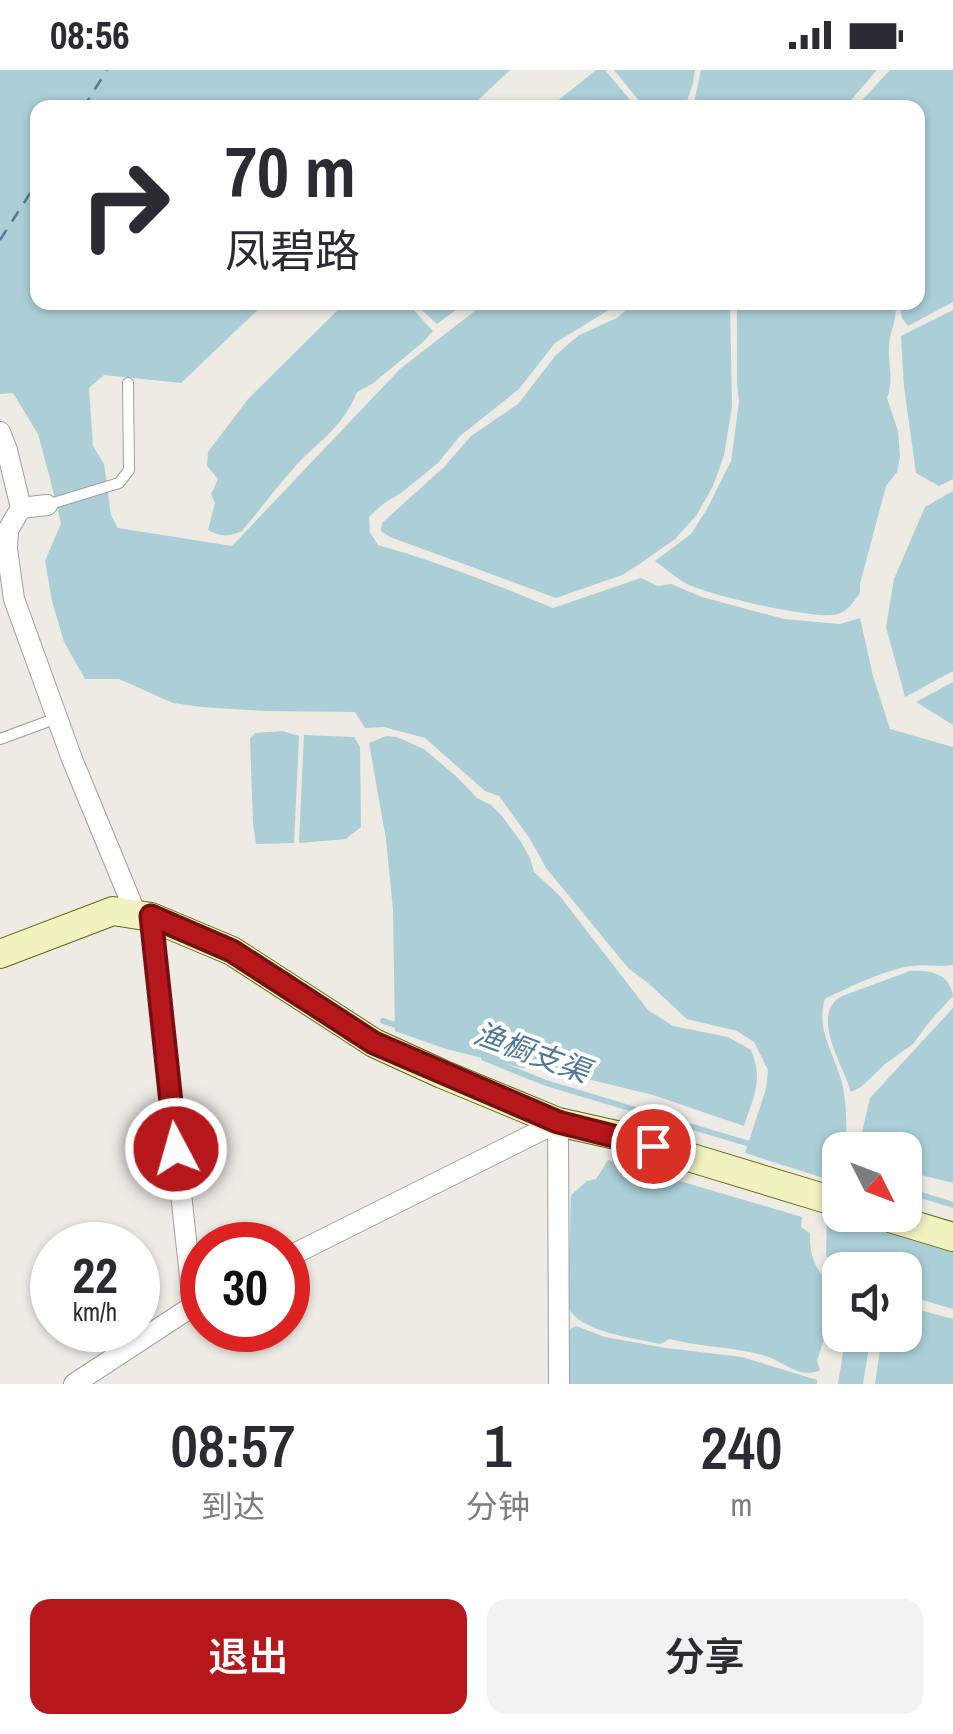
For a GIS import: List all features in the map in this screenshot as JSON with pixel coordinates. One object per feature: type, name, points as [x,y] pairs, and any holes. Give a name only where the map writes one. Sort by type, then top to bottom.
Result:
[{"type":"main road","points":[[0,954],[114,911],[143,916],[232,951],[374,1043],[558,1122],[616,1135],[822,1198]]},
{"type":"main road","points":[[922,1228],[953,1237]]},
{"type":"street","points":[[0,432],[21,508],[8,530],[14,599],[57,718],[143,916],[187,1222]]},
{"type":"street","points":[[21,508],[47,505]]},
{"type":"street","points":[[310,1246],[558,1122],[559,1384]]},
{"type":"street","points":[[74,1384],[180,1314]]},
{"type":"lane","points":[[47,505],[119,483],[129,470],[128,383]]},
{"type":"lane","points":[[0,739],[57,718]]},
{"type":"water","points":[[0,70],[510,70],[478,100],[30,100],[30,310],[258,310],[181,383],[104,375],[89,388],[93,446],[104,464],[111,515],[118,528],[232,546],[400,369],[476,310],[609,310],[555,343],[519,389],[460,436],[438,463],[369,517],[370,532],[378,545],[553,608],[641,578],[658,586],[671,584],[702,597],[784,619],[840,624],[860,618],[890,729],[953,747],[953,965],[902,968],[825,999],[823,1024],[842,1081],[847,1132],[822,1132],[822,1178],[745,1153],[766,1089],[768,1070],[754,1042],[737,1031],[687,1019],[629,969],[546,868],[499,796],[485,791],[425,738],[384,727],[365,728],[355,712],[202,707],[173,703],[119,679],[85,679],[64,642],[45,561],[61,523],[38,434],[13,393],[0,394]]},
{"type":"water","points":[[596,70],[605,70],[630,100],[559,100]]},
{"type":"water","points":[[614,70],[695,70],[687,100],[638,100]]},
{"type":"water","points":[[701,70],[877,70],[851,100],[695,100]]},
{"type":"water","points":[[890,70],[953,70],[953,302],[908,326],[900,310],[925,310],[925,100],[862,100]]},
{"type":"water","points":[[338,310],[414,310],[433,331],[372,384],[357,392],[336,426],[292,470],[242,531],[217,534],[208,530],[215,503],[211,494],[218,479],[207,466],[208,452],[248,399]]},
{"type":"water","points":[[422,310],[456,310],[437,324]]},
{"type":"water","points":[[626,310],[730,310],[732,407],[724,455],[696,516],[675,539],[622,575],[556,598],[381,531],[382,523],[444,467],[471,436],[518,404],[556,355],[579,335]]},
{"type":"water","points":[[737,310],[895,310],[887,398],[898,431],[900,457],[897,472],[886,486],[860,593],[838,614],[787,610],[717,594],[687,584],[655,561],[691,534],[731,461],[739,402]]},
{"type":"water","points":[[953,310],[953,479],[939,486],[916,473],[901,336]]},
{"type":"water","points":[[953,491],[953,671],[905,697],[886,627],[894,579],[925,507]]},
{"type":"water","points":[[953,682],[953,725],[916,702]]},
{"type":"water","points":[[282,731],[299,736],[294,843],[256,844],[250,739],[255,733]]},
{"type":"water","points":[[304,735],[354,737],[360,747],[361,827],[346,839],[299,843]]},
{"type":"water","points":[[386,736],[424,749],[502,816],[521,842],[534,872],[559,895],[648,1010],[673,1026],[728,1037],[751,1050],[757,1080],[744,1126],[653,1095],[534,1066],[522,1068],[446,1049],[395,1031],[393,910],[386,839],[369,743]]},
{"type":"water","points":[[910,971],[925,971],[944,978],[953,996],[913,1044],[851,1092],[828,1027],[833,1004],[842,996]]},
{"type":"water","points":[[953,1008],[953,1183],[922,1175],[922,1132],[862,1132],[870,1098]]},
{"type":"water","points":[[608,1160],[802,1217],[801,1227],[810,1233],[811,1250],[822,1275],[822,1346],[817,1361],[820,1370],[799,1372],[766,1356],[742,1351],[669,1339],[660,1344],[622,1336],[574,1316],[568,1307],[571,1195],[587,1181],[596,1179]]},
{"type":"water","points":[[827,1232],[903,1232],[953,1247],[953,1309],[922,1300],[922,1252],[826,1252]]},
{"type":"water","points":[[922,1311],[953,1319],[953,1384],[875,1384],[880,1352],[922,1352]]},
{"type":"water","points":[[576,1326],[605,1337],[742,1357],[817,1380],[817,1384],[568,1384],[566,1342],[570,1329]]},
{"type":"water","points":[[843,1352],[868,1352],[863,1384],[838,1384]]},
{"type":"waterway","name":"渔橱支渠","points":[[383,1021],[402,1027]]},
{"type":"waterway","name":"渔橱支渠","points":[[484,1058],[546,1083],[753,1145]]},
{"type":"waterway","name":"渔橱支渠","points":[[922,1195],[953,1205]]},
{"type":"ferry route","points":[[88,100],[107,70]]},
{"type":"ferry route","points":[[0,240],[30,193]]},
{"type":"route","points":[[176,1149],[151,916],[232,951],[374,1043],[558,1122],[653,1146]]}]
